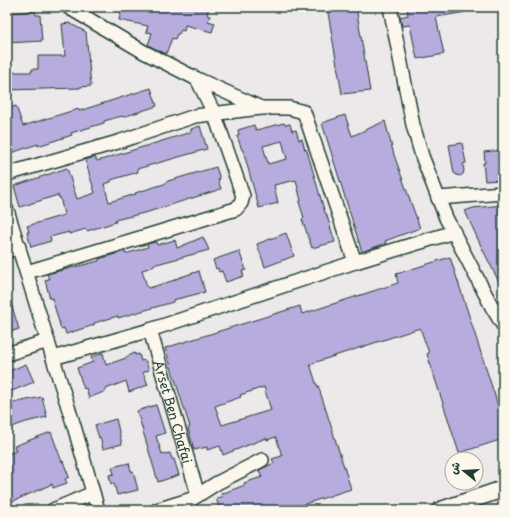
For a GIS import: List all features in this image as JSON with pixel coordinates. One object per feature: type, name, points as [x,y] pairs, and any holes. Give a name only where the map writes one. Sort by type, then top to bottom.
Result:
[{"type":"main road","points":[[441,510],[503,489]]},
{"type":"street","points":[[68,7],[144,52],[197,79],[261,108]]},
{"type":"street","points":[[390,7],[413,124],[422,156],[446,218],[497,306],[503,325]]},
{"type":"street","points":[[27,272],[236,209],[241,203],[243,196],[214,114],[197,79]]},
{"type":"street","points":[[7,174],[124,140],[195,116],[261,108],[289,108],[304,112],[355,262]]},
{"type":"street","points":[[438,198],[503,193]]},
{"type":"street","points":[[7,210],[13,249],[27,272],[98,510]]},
{"type":"street","points":[[53,358],[150,330],[355,262],[454,232]]},
{"type":"street","name":"Arset Ben Chafai","points":[[150,330],[198,495]]},
{"type":"street","points":[[7,354],[48,341]]},
{"type":"street","points":[[157,510],[192,499],[217,483],[262,460]]},
{"type":"street","points":[[53,510],[92,493]]},
{"type":"building","points":[[122,7],[209,7],[207,15],[210,16],[208,21],[215,23],[212,32],[185,25],[184,31],[181,30],[175,39],[172,38],[166,54],[148,45],[152,33],[146,32],[148,26],[119,20]]},
{"type":"building","points":[[327,7],[356,7],[370,91],[342,94]]},
{"type":"building","points":[[407,7],[466,7],[466,12],[436,17],[444,54],[417,59],[410,25],[402,26],[400,17],[408,15]]},
{"type":"building","points":[[35,11],[36,15],[40,15],[42,41],[7,43],[7,13]]},
{"type":"building","points":[[69,23],[86,32],[91,86],[80,88],[7,90],[7,77],[11,77],[11,72],[32,72],[32,69],[38,69],[38,56],[65,56],[62,24]]},
{"type":"building","points":[[151,88],[157,106],[123,117],[104,121],[104,123],[71,133],[72,135],[38,146],[38,144],[11,153],[9,146],[7,147],[7,109],[16,106],[23,126],[78,109],[79,111]]},
{"type":"building","points":[[345,115],[352,136],[385,121],[394,155],[420,228],[385,241],[386,243],[362,252],[322,123]]},
{"type":"building","points":[[284,123],[285,125],[290,124],[292,131],[296,130],[299,140],[302,139],[305,150],[306,149],[307,151],[335,242],[312,248],[302,219],[304,218],[299,202],[301,201],[296,180],[274,185],[278,203],[259,208],[243,150],[237,136],[239,135],[238,130],[254,125],[256,130]],"holes":[[[282,141],[287,159],[268,164],[263,146]]]},
{"type":"building","points":[[200,126],[207,149],[137,169],[138,172],[111,180],[111,182],[104,184],[109,202],[136,194],[135,193],[164,184],[168,181],[216,167],[220,179],[218,180],[221,189],[148,212],[115,220],[116,222],[87,231],[86,229],[50,237],[51,241],[31,247],[27,226],[64,215],[60,197],[59,198],[58,195],[20,207],[14,186],[67,168],[77,199],[95,193],[85,160],[95,157],[97,161],[104,159],[191,132],[191,129]]},
{"type":"building","points":[[462,143],[466,163],[463,164],[464,171],[460,176],[454,173],[449,145]]},
{"type":"building","points":[[503,150],[503,177],[499,178],[499,180],[485,181],[483,163],[485,163],[484,152]]},
{"type":"building","points":[[503,205],[503,290],[465,211],[473,208]]},
{"type":"building","points":[[286,233],[294,256],[265,267],[257,244]]},
{"type":"building","points":[[203,237],[209,250],[153,265],[153,267],[142,270],[147,287],[149,288],[199,271],[205,292],[173,300],[173,302],[118,318],[118,316],[94,323],[94,325],[66,334],[64,328],[61,329],[45,280],[49,279],[47,274],[99,261],[99,259],[125,251],[125,254],[148,247],[147,244],[156,242],[157,245],[175,240],[177,248]]},
{"type":"building","points":[[239,251],[246,270],[242,271],[244,276],[226,282],[222,271],[219,272],[218,268],[216,269],[213,260]]},
{"type":"building","points":[[450,257],[503,421],[503,439],[465,451],[458,451],[420,328],[310,364],[351,489],[302,505],[304,508],[297,510],[220,510],[216,498],[222,497],[221,494],[245,485],[244,483],[262,477],[259,470],[274,463],[272,459],[282,456],[276,437],[267,440],[266,438],[223,455],[220,446],[207,450],[207,447],[194,450],[188,428],[190,427],[165,348],[300,306],[302,314],[398,283],[396,274]],"holes":[[[264,387],[271,410],[222,425],[215,406],[241,397],[240,395]]]},
{"type":"building","points":[[7,297],[9,297],[19,329],[7,333]]},
{"type":"building","points":[[103,353],[106,365],[135,353],[135,355],[139,354],[141,361],[145,360],[149,370],[143,372],[148,385],[129,392],[126,381],[89,398],[86,388],[84,389],[77,368],[93,362],[91,357]]},
{"type":"building","points":[[26,364],[34,382],[7,393],[7,372]]},
{"type":"building","points":[[42,397],[47,417],[12,427],[7,413],[7,404]]},
{"type":"building","points":[[156,405],[165,433],[156,436],[162,454],[170,453],[172,459],[174,459],[179,475],[158,482],[137,411]]},
{"type":"building","points":[[116,419],[122,444],[103,449],[95,425]]},
{"type":"building","points":[[51,432],[69,477],[65,479],[67,483],[53,488],[52,484],[7,504],[7,491],[12,489],[7,478],[7,454],[16,451],[14,446]]},
{"type":"building","points":[[129,463],[131,471],[133,471],[138,490],[117,495],[114,483],[111,484],[109,475],[114,474],[112,467]]}]
